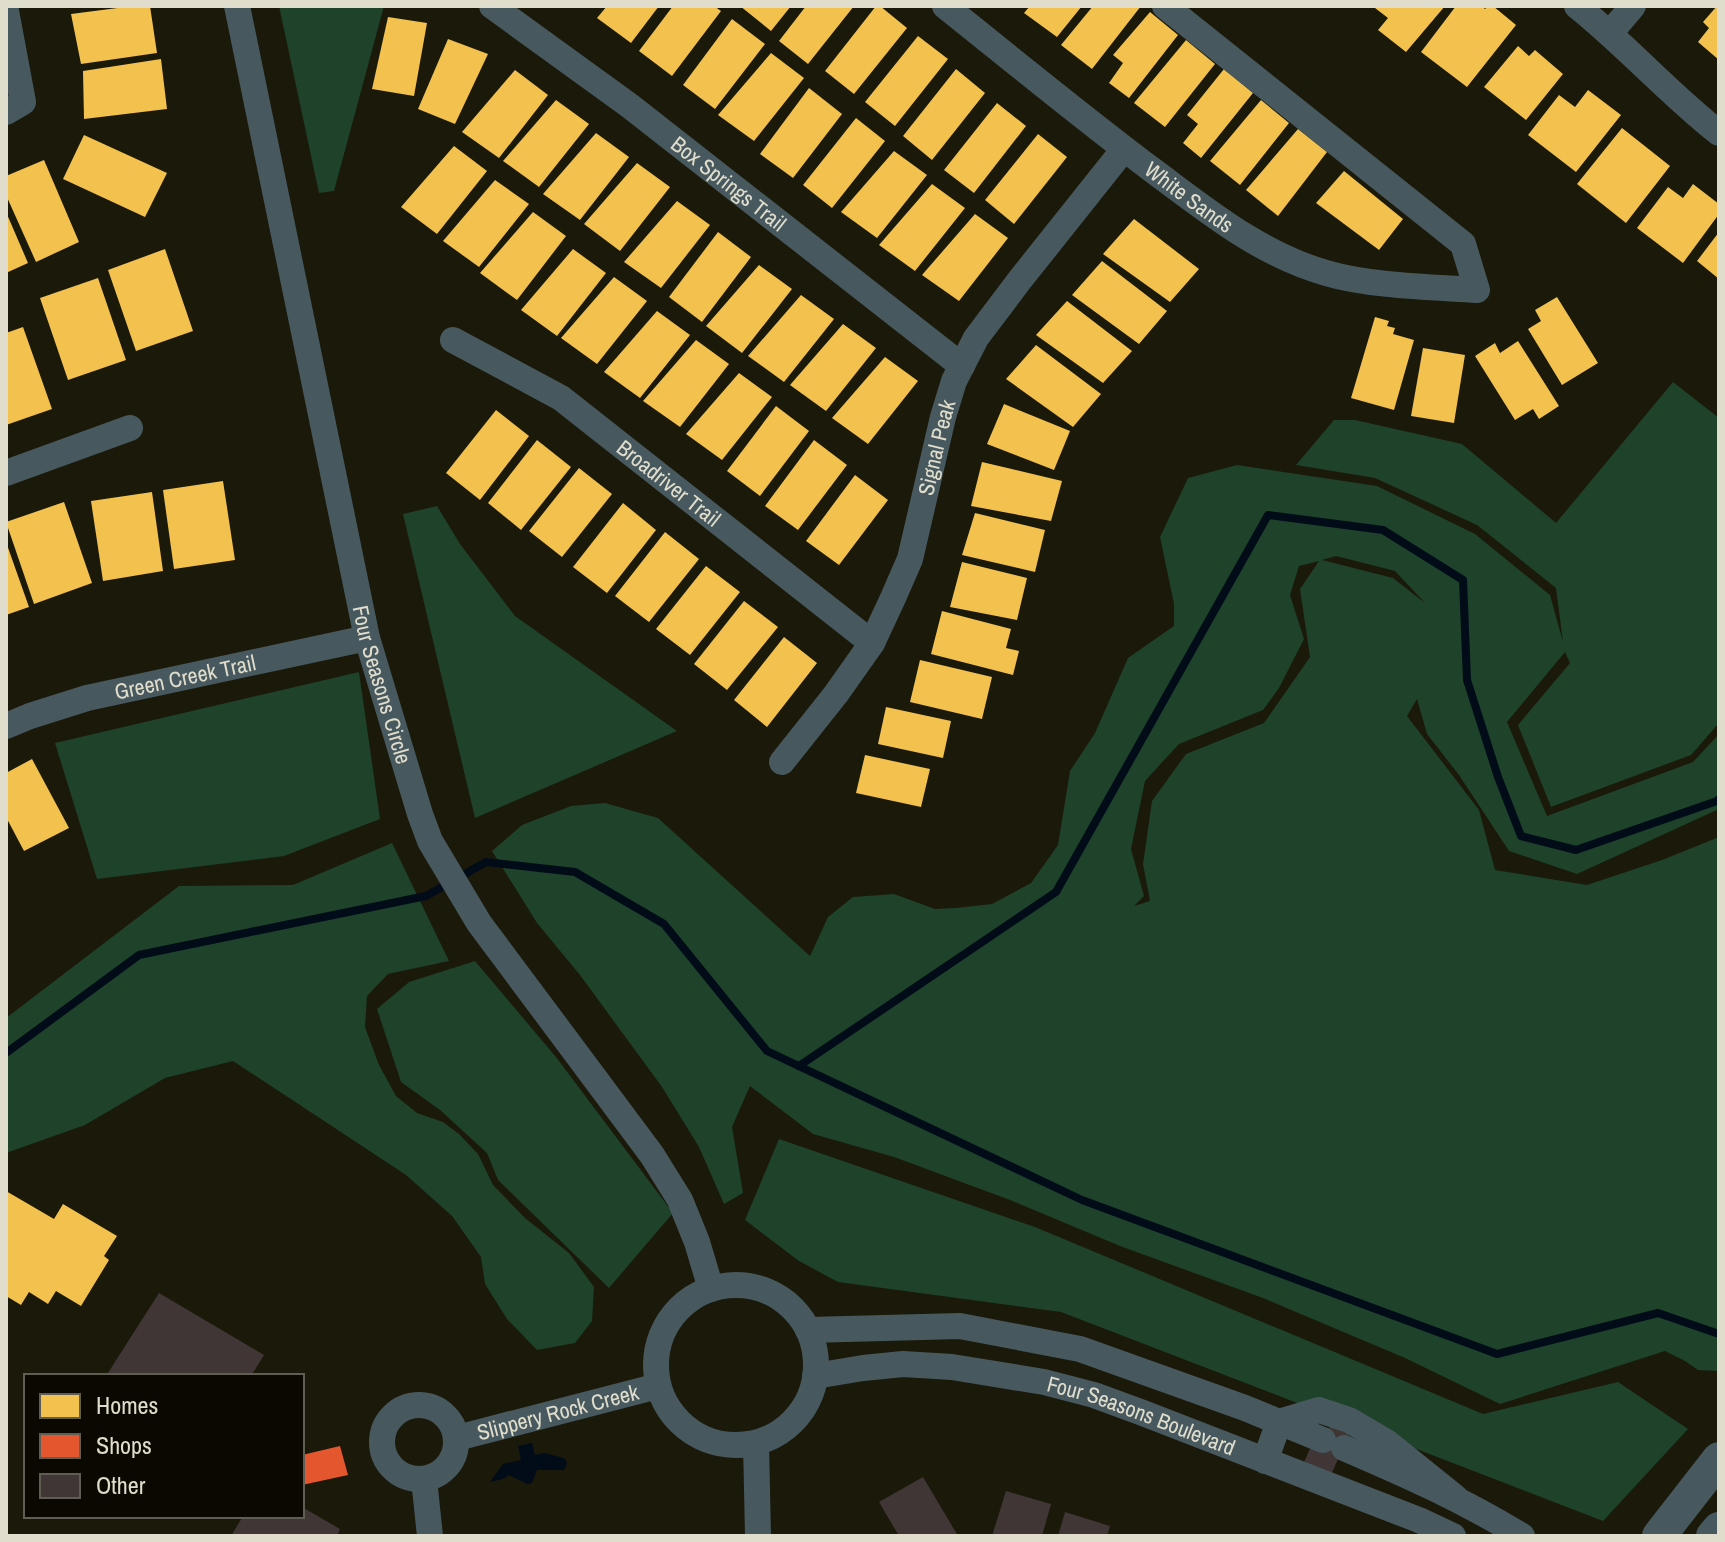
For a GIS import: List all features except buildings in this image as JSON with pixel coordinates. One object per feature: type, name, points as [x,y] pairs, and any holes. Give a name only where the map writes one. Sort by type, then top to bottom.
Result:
[{"type":"street","name":"Four Seasons Circle","points":[[237,6],[367,638],[420,814],[430,841],[479,923],[652,1155],[680,1200],[711,1289]]},
{"type":"street","name":"Box Springs Trail","points":[[492,6],[630,106],[962,366]]},
{"type":"street","name":"White Sands","points":[[945,6],[1124,149],[1262,248],[1329,274],[1477,290],[1463,244],[1165,6]]},
{"type":"street","points":[[1577,6],[1719,133]]},
{"type":"street","points":[[1610,33],[1633,6]]},
{"type":"street","points":[[6,11],[14,107]]},
{"type":"street","name":"Signal Peak","points":[[782,762],[872,643],[910,559],[943,417],[954,381],[976,338],[1124,149]]},
{"type":"street","name":"Broadriver Trail","points":[[453,340],[561,398],[872,643]]},
{"type":"street","points":[[6,473],[130,428]]},
{"type":"street","name":"Green Creek Trail","points":[[6,726],[87,698],[367,638]]},
{"type":"street","points":[[734,1285],[756,1287],[778,1296],[795,1311],[808,1330],[815,1352],[815,1376],[809,1398],[796,1418],[778,1433],[756,1443],[732,1446],[707,1441],[685,1428],[668,1409],[658,1386],[655,1362],[660,1338],[672,1317],[689,1300],[711,1289],[734,1285]]},
{"type":"street","name":"Four Seasons Boulevard","points":[[808,1330],[960,1326],[1080,1349],[1222,1399],[1392,1468],[1477,1508],[1522,1536]]},
{"type":"street","name":"Four Seasons Boulevard","points":[[815,1376],[903,1364],[952,1367],[1044,1382],[1107,1399],[1379,1504],[1453,1536]]},
{"type":"street","name":"Slippery Rock Creek","points":[[457,1438],[658,1386]]},
{"type":"street","name":"Slippery Rock Creek","points":[[416,1404],[438,1409],[454,1427],[457,1438],[452,1461],[445,1470],[424,1479],[401,1475],[391,1467],[382,1446],[387,1423],[394,1414],[416,1404]]},
{"type":"street","name":"Four Seasons Boulevard","points":[[1279,1422],[1319,1410],[1349,1420],[1388,1443],[1455,1497]]},
{"type":"street","points":[[1265,1461],[1279,1422]]},
{"type":"street","points":[[756,1443],[758,1536]]},
{"type":"street","points":[[1659,1536],[1719,1459]]},
{"type":"street","points":[[1379,1504],[1392,1468]]},
{"type":"street","points":[[424,1479],[430,1536]]},
{"type":"street","points":[[1713,1536],[1719,1529]]},
{"type":"green space","points":[[279,6],[384,6],[334,191],[319,193]]},
{"type":"green space","points":[[1673,382],[1719,418],[1719,723],[1691,755],[1551,807],[1518,725],[1570,663],[1565,652],[1507,722],[1547,816],[1693,762],[1719,734],[1719,809],[1577,874],[1509,851],[1459,775],[1427,734],[1417,699],[1407,716],[1479,810],[1495,870],[1587,885],[1719,837],[1719,1371],[1698,1370],[1665,1351],[1500,1404],[1405,1358],[1263,1298],[1120,1246],[1010,1200],[894,1157],[813,1134],[750,1086],[732,1127],[743,1193],[724,1204],[699,1147],[662,1087],[580,975],[537,923],[492,851],[522,825],[571,806],[605,803],[658,818],[810,956],[828,917],[853,897],[894,894],[935,909],[992,904],[1031,883],[1058,845],[1070,771],[1095,733],[1128,658],[1174,626],[1174,604],[1160,537],[1188,478],[1237,465],[1377,486],[1475,534],[1550,595],[1563,642],[1556,588],[1477,525],[1375,478],[1296,465],[1334,420],[1355,420],[1462,444],[1556,523]],"holes":[[[1336,556],[1395,571],[1425,603],[1393,578],[1322,560]],[[1319,561],[1300,589],[1310,657],[1264,723],[1186,754],[1152,801],[1143,864],[1150,901],[1134,906],[1144,896],[1131,849],[1145,781],[1179,744],[1263,710],[1279,688],[1304,639],[1290,595],[1299,566]]]},
{"type":"green space","points":[[437,506],[460,544],[515,616],[677,731],[475,818],[403,514]]},
{"type":"green space","points":[[359,672],[380,819],[284,856],[97,879],[55,743]]},
{"type":"green space","points":[[392,843],[449,961],[388,974],[367,996],[365,1027],[379,1065],[396,1096],[417,1113],[443,1122],[459,1134],[478,1154],[493,1185],[525,1218],[569,1253],[594,1287],[592,1321],[575,1343],[537,1350],[507,1319],[485,1284],[481,1257],[452,1216],[406,1175],[233,1061],[165,1078],[85,1125],[6,1153],[6,1018],[179,886],[293,885]]},
{"type":"green space","points":[[475,961],[556,1057],[673,1213],[609,1288],[498,1180],[487,1153],[440,1110],[401,1082],[377,1009],[409,982]]},
{"type":"green space","points":[[779,1139],[1035,1227],[1483,1414],[1618,1382],[1688,1429],[1603,1521],[1061,1312],[838,1282],[799,1261],[745,1220]]},
{"type":"water","points":[[532,1443],[535,1455],[544,1453],[564,1458],[567,1463],[564,1470],[537,1470],[532,1483],[527,1484],[509,1475],[490,1482],[503,1464],[521,1460],[518,1446]]},
{"type":"waterway","points":[[799,1066],[1056,892],[1268,515],[1383,530],[1463,580],[1467,680],[1498,777],[1521,836],[1576,850],[1719,799]]},
{"type":"waterway","points":[[6,1053],[139,955],[426,896],[486,862],[575,872],[664,924],[767,1051],[1082,1200],[1497,1354],[1658,1313],[1719,1334]]}]
